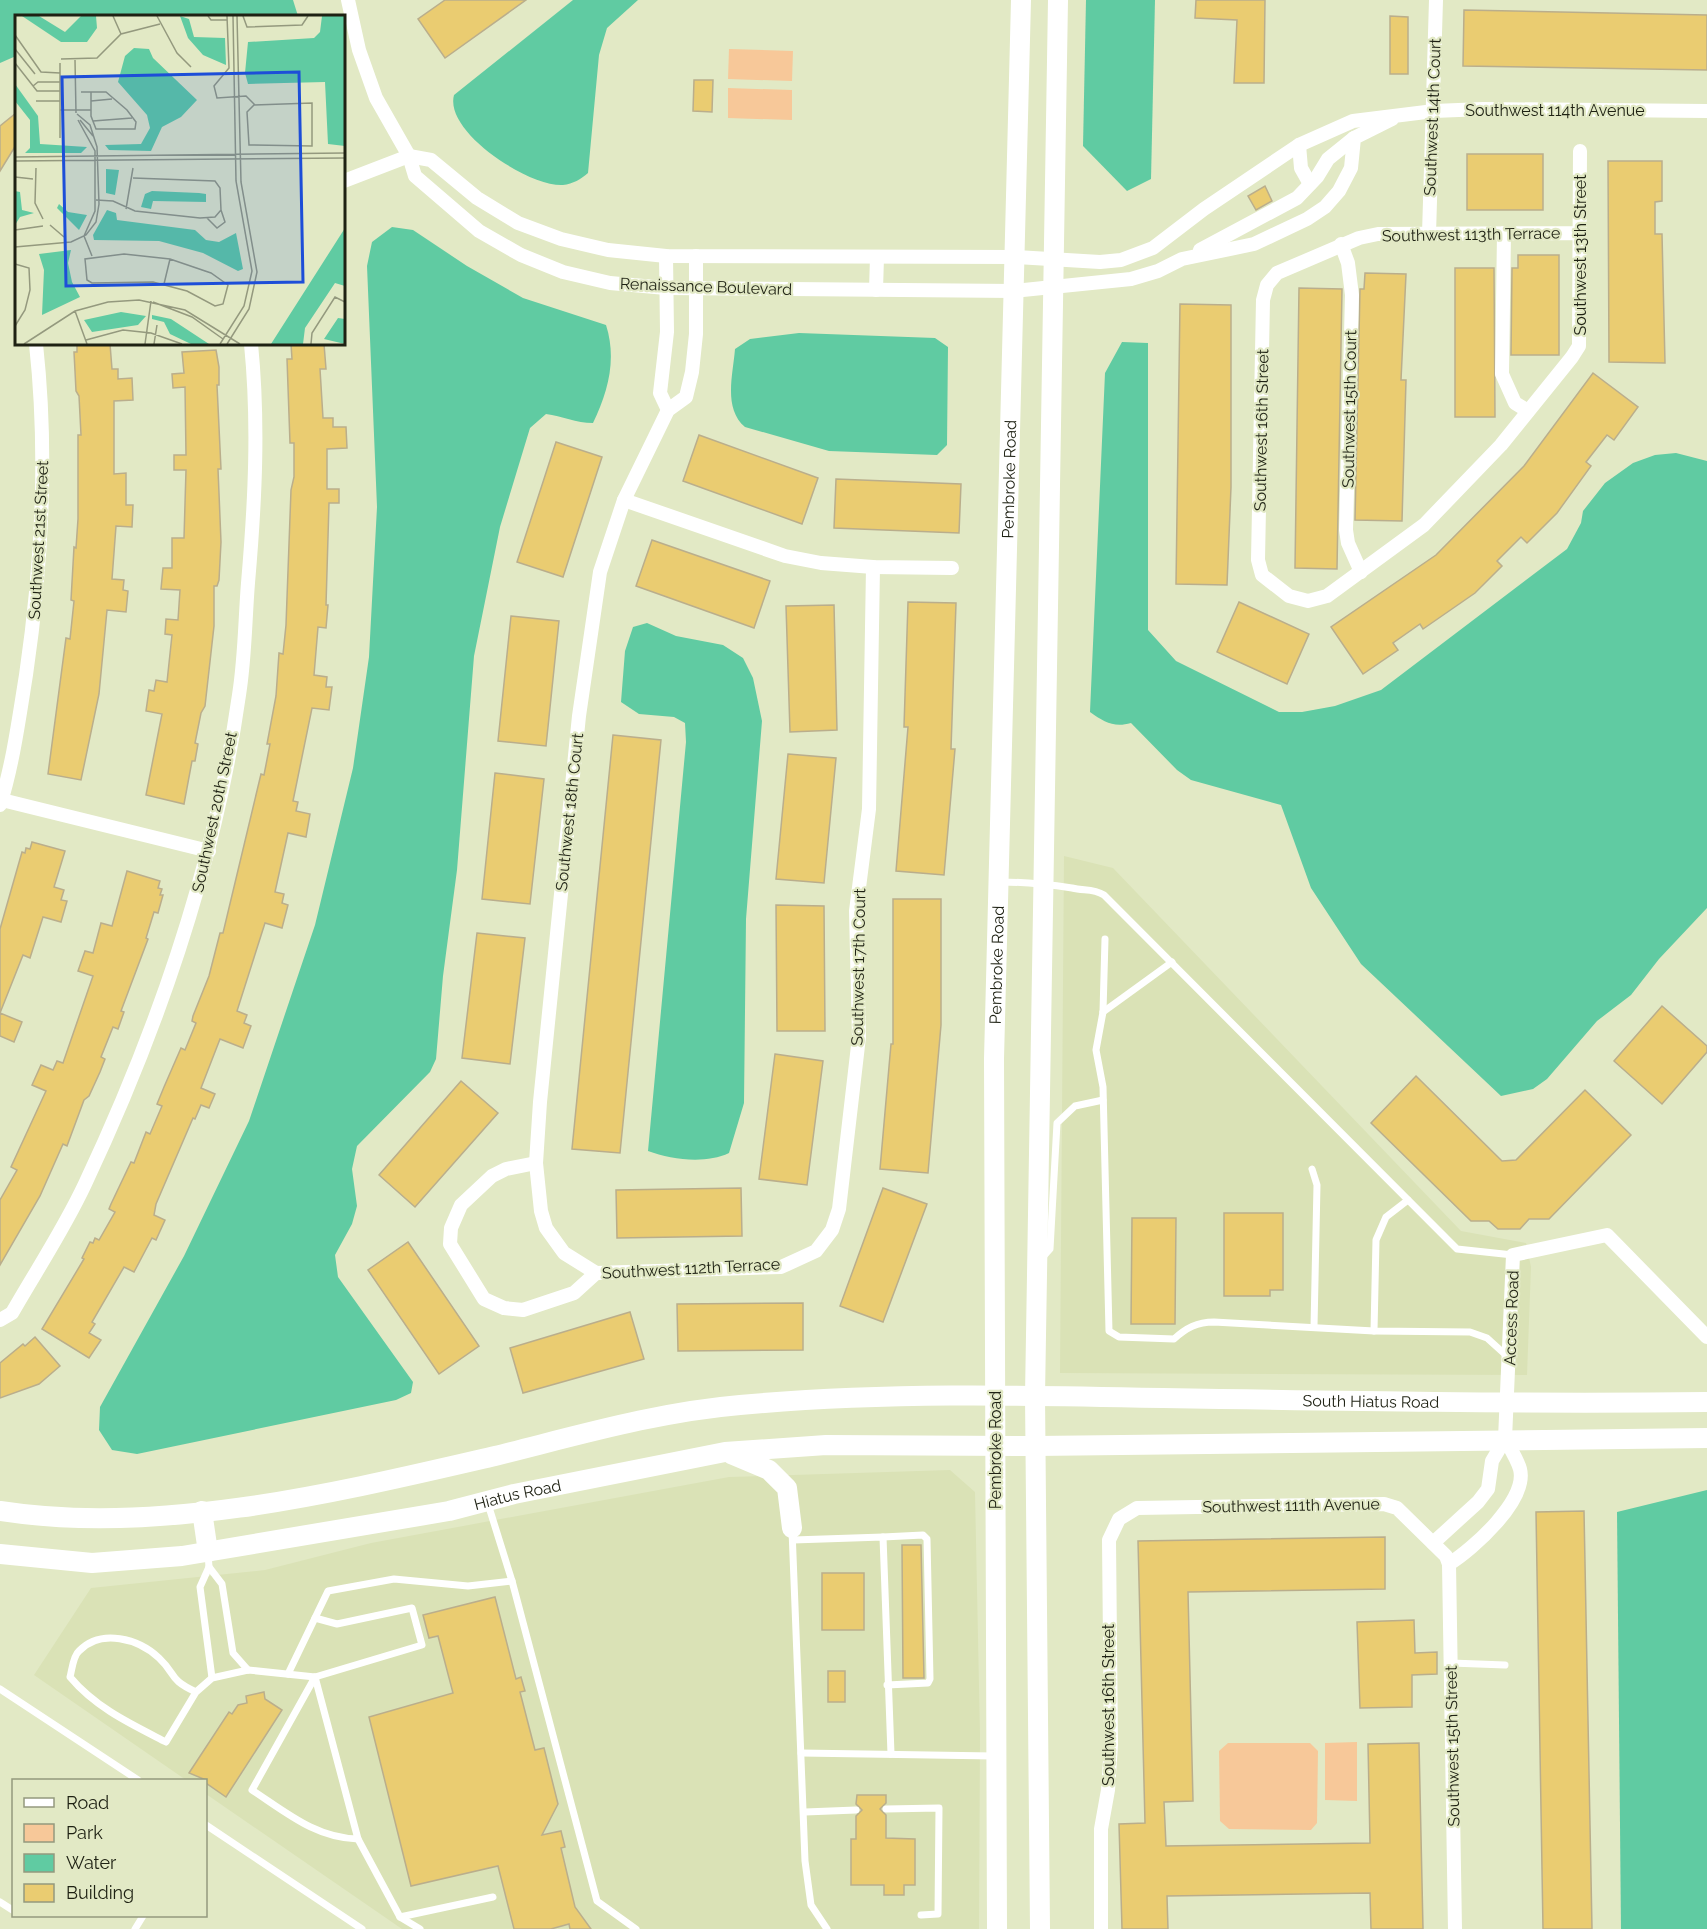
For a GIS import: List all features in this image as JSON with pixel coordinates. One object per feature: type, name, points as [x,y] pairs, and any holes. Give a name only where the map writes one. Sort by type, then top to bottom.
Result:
[{"type":"main road","name":"Pembroke Road","points":[[997,1929],[994,1059],[1021,0]]},
{"type":"main road","points":[[1040,1929],[1035,1396],[1058,0]]},
{"type":"main road","points":[[0,1511],[101,1520],[282,1501],[492,1456],[629,1422],[736,1405],[834,1399],[1035,1396]]},
{"type":"main road","name":"South Hiatus Road","points":[[1035,1396],[1509,1404],[1707,1402]]},
{"type":"main road","points":[[1036,1446],[1707,1438]]},
{"type":"main road","name":"Hiatus Road","points":[[0,1554],[92,1563],[208,1559],[449,1512],[625,1470],[725,1452],[826,1445],[995,1444],[1036,1446]]},
{"type":"main road","points":[[725,1452],[769,1470],[787,1488],[792,1534]]},
{"type":"main road","points":[[202,1511],[208,1559]]},
{"type":"street","name":"Renaissance Boulevard","points":[[348,0],[359,50],[376,98],[409,156],[414,176],[479,231],[520,255],[563,272],[610,283],[666,288],[1014,291],[1131,279],[1158,271],[1182,259]]},
{"type":"street","name":"Southwest 14th Court","points":[[1429,234],[1436,0]]},
{"type":"street","name":"Southwest 114th Avenue","points":[[1299,145],[1353,121],[1434,111],[1707,111]]},
{"type":"street","points":[[1182,259],[1297,198],[1329,159],[1354,138],[1403,114]]},
{"type":"street","points":[[1182,259],[1254,244],[1308,219],[1325,207],[1339,191],[1351,168],[1354,138]]},
{"type":"street","name":"Renaissance Boulevard","points":[[409,156],[431,160],[477,198],[518,223],[561,239],[608,250],[666,256],[1016,257],[1121,260],[1153,248],[1204,209],[1299,145]]},
{"type":"street","points":[[1299,145],[1301,168],[1310,184]]},
{"type":"street","name":"Southwest 13th Street","points":[[1528,411],[1579,346],[1580,151]]},
{"type":"street","points":[[345,182],[409,156]]},
{"type":"street","points":[[1361,572],[1424,525],[1501,446],[1528,411],[1515,403],[1502,374],[1504,233]]},
{"type":"street","name":"Southwest 113th Terrace","points":[[1267,285],[1276,273],[1341,244],[1378,234],[1580,233]]},
{"type":"street","name":"Southwest 15th Court","points":[[1341,244],[1348,263],[1352,295],[1346,530],[1348,543],[1361,572]]},
{"type":"street","points":[[666,256],[667,332],[660,393],[668,410]]},
{"type":"street","name":"Southwest 18th Court","points":[[546,1228],[541,1211],[536,1163],[579,716],[600,572],[624,500],[668,410],[686,397],[692,372],[696,256]]},
{"type":"street","points":[[876,290],[877,257]]},
{"type":"street","name":"Southwest 16th Street","points":[[1267,285],[1263,300],[1258,560],[1262,575],[1289,596],[1308,601],[1327,597],[1361,572]]},
{"type":"street","name":"Southwest 21st Street","points":[[1,802],[21,709],[37,597],[43,453],[42,397],[36,345]]},
{"type":"street","name":"Southwest 20th Street","points":[[6,1317],[84,1186],[149,1037],[181,948],[209,851],[240,682],[256,482],[256,392],[251,345]]},
{"type":"street","points":[[624,500],[784,556],[821,563],[873,567],[952,568]]},
{"type":"street","name":"Southwest 17th Court","points":[[816,1251],[832,1230],[839,1209],[859,1037],[856,911],[869,809],[873,567]]},
{"type":"street","points":[[1,802],[209,851]]},
{"type":"street","points":[[536,1163],[506,1169],[492,1176],[461,1205],[451,1228],[450,1244],[484,1299],[504,1308],[523,1310],[574,1293],[596,1273]]},
{"type":"street","name":"Southwest 112th Terrace","points":[[546,1228],[564,1253],[596,1273],[781,1267],[816,1251]]},
{"type":"street","name":"Access Road","points":[[1509,1404],[1513,1255],[1607,1235],[1707,1337]]},
{"type":"street","points":[[1433,1543],[1479,1502],[1488,1489],[1492,1461],[1505,1439],[1509,1404]]},
{"type":"street","points":[[1448,1560],[1470,1551],[1519,1491],[1520,1470],[1505,1439]]},
{"type":"street","name":"Southwest 111th Avenue","points":[[1119,1519],[1137,1508],[1391,1504],[1448,1560]]},
{"type":"street","name":"Southwest 16th Street","points":[[1101,1929],[1101,1829],[1108,1790],[1111,1745],[1109,1540],[1119,1519]]},
{"type":"street","name":"Southwest 15th Street","points":[[1448,1560],[1455,1929]]},
{"type":"lane","points":[[998,882],[1042,882],[1074,889],[1095,889],[1104,895],[1457,1249],[1513,1255]]},
{"type":"lane","points":[[1105,939],[1103,1012],[1096,1050],[1103,1100],[1103,1164],[1108,1199],[1107,1316],[1109,1331],[1119,1336],[1174,1339],[1186,1328],[1202,1322],[1374,1331],[1470,1332],[1487,1338],[1510,1359]]},
{"type":"lane","points":[[1103,1012],[1172,962]]},
{"type":"lane","points":[[1038,1262],[1050,1249],[1057,1123],[1075,1106],[1103,1100]]},
{"type":"lane","points":[[1312,1169],[1317,1185],[1314,1327]]},
{"type":"lane","points":[[1374,1331],[1376,1240],[1386,1217],[1408,1200]]},
{"type":"lane","points":[[487,1502],[512,1581],[597,1901],[636,1929]]},
{"type":"lane","points":[[827,1929],[811,1905],[804,1841],[805,1812],[792,1534],[884,1537],[923,1535],[927,1539],[930,1679],[928,1683],[886,1685]]},
{"type":"lane","points":[[884,1537],[886,1685],[891,1754]]},
{"type":"lane","points":[[208,1559],[222,1584],[233,1653],[248,1670]]},
{"type":"lane","points":[[208,1559],[200,1587],[212,1678]]},
{"type":"lane","points":[[288,1674],[328,1591],[394,1579],[468,1586],[512,1581]]},
{"type":"lane","points":[[196,1692],[177,1683],[160,1659],[133,1640],[98,1638],[77,1652],[70,1677],[85,1694],[121,1719],[166,1742],[196,1692],[212,1678],[248,1670],[315,1677],[422,1645],[412,1608],[337,1624],[315,1618]]},
{"type":"lane","points":[[1451,1663],[1505,1665]]},
{"type":"lane","points":[[315,1677],[358,1839],[400,1917],[420,1929]]},
{"type":"lane","points":[[315,1677],[252,1790],[303,1824],[336,1839],[358,1839]]},
{"type":"lane","points":[[0,1689],[136,1779]]},
{"type":"lane","points":[[801,1753],[997,1756]]},
{"type":"lane","points":[[124,1779],[127,1773]]},
{"type":"lane","points":[[886,1809],[939,1808],[938,1914],[921,1915]]},
{"type":"lane","points":[[805,1812],[856,1809]]},
{"type":"lane","points":[[207,1826],[362,1929]]},
{"type":"lane","points":[[400,1917],[493,1897]]},
{"type":"shaded area","points":[[1064,856],[1113,868],[1461,1231],[1526,1243],[1531,1267],[1527,1375],[1060,1373]]},
{"type":"shaded area","points":[[950,1470],[975,1492],[980,1735],[979,1929],[402,1929],[207,1795],[207,1779],[185,1779],[34,1675],[91,1588],[265,1570],[371,1543],[729,1477]]},
{"type":"green space","points":[[729,49],[793,51],[792,81],[728,79]]},
{"type":"green space","points":[[728,88],[792,90],[792,120],[728,118]]},
{"type":"green space","points":[[1357,1742],[1357,1801],[1325,1800],[1325,1743]]},
{"type":"green space","points":[[1228,1743],[1310,1743],[1318,1751],[1317,1823],[1311,1830],[1229,1829],[1220,1821],[1219,1751]]},
{"type":"water","points":[[0,0],[293,0],[298,15],[15,15],[15,56],[0,63]]},
{"type":"water","points":[[573,0],[638,0],[607,28],[599,55],[588,173],[577,181],[563,185],[530,177],[492,155],[462,125],[454,110],[454,95]]},
{"type":"water","points":[[1086,0],[1155,0],[1151,179],[1127,191],[1083,146]]},
{"type":"water","points":[[392,227],[413,230],[467,266],[523,298],[606,325],[611,350],[607,387],[593,423],[546,414],[530,428],[500,527],[474,656],[457,870],[443,976],[436,1059],[430,1072],[357,1146],[352,1169],[357,1206],[352,1224],[335,1255],[338,1277],[413,1382],[411,1393],[396,1400],[137,1454],[112,1450],[99,1430],[100,1407],[184,1256],[249,1121],[315,925],[353,768],[369,657],[377,507],[367,266],[372,242]]},
{"type":"water","points":[[799,333],[935,338],[948,347],[947,445],[937,455],[829,451],[745,427],[738,419],[732,401],[731,380],[735,349],[750,339]]},
{"type":"water","points":[[1122,342],[1148,343],[1148,630],[1176,661],[1279,712],[1302,712],[1335,706],[1381,690],[1567,549],[1581,523],[1583,511],[1605,483],[1633,463],[1655,455],[1676,453],[1707,461],[1707,908],[1659,959],[1631,995],[1597,1021],[1547,1079],[1533,1089],[1501,1096],[1361,964],[1311,888],[1281,805],[1191,780],[1177,770],[1131,723],[1119,725],[1109,723],[1090,712],[1105,373]]},
{"type":"water","points":[[647,623],[676,636],[723,645],[743,658],[753,678],[762,721],[746,919],[744,1103],[729,1153],[710,1159],[668,1157],[648,1151],[686,742],[685,723],[674,717],[639,714],[621,702],[625,651],[633,627]]},
{"type":"water","points":[[1707,1490],[1707,1929],[1621,1929],[1617,1512]]},
{"type":"building","points":[[445,0],[526,0],[445,58],[418,19]]},
{"type":"building","points":[[1196,0],[1265,0],[1264,83],[1234,83],[1237,20],[1195,18]]},
{"type":"building","points":[[1464,10],[1707,15],[1707,70],[1463,66]]},
{"type":"building","points":[[1390,16],[1408,17],[1408,74],[1390,74]]},
{"type":"building","points":[[694,80],[713,80],[712,112],[693,111]]},
{"type":"building","points":[[15,114],[15,147],[0,171],[0,126]]},
{"type":"building","points":[[1467,154],[1543,154],[1543,210],[1467,210]]},
{"type":"building","points":[[1608,161],[1662,161],[1662,201],[1655,202],[1655,234],[1662,234],[1665,363],[1609,362]]},
{"type":"building","points":[[1265,186],[1272,201],[1256,210],[1248,196]]},
{"type":"building","points":[[1518,255],[1559,255],[1559,355],[1511,355],[1512,268],[1518,268]]},
{"type":"building","points":[[1455,268],[1494,268],[1495,417],[1455,417]]},
{"type":"building","points":[[1365,273],[1406,274],[1401,380],[1406,380],[1402,521],[1355,520],[1360,289],[1364,289]]},
{"type":"building","points":[[1299,288],[1342,289],[1337,569],[1295,568]]},
{"type":"building","points":[[1180,304],[1231,305],[1231,487],[1227,585],[1176,584]]},
{"type":"building","points":[[77,345],[110,345],[112,369],[118,369],[118,379],[132,378],[133,400],[114,401],[114,474],[126,473],[126,505],[133,505],[132,527],[116,526],[112,579],[124,580],[123,590],[128,591],[126,612],[107,610],[99,694],[81,780],[48,774],[66,638],[70,639],[74,601],[71,600],[78,519],[78,435],[81,435],[74,352],[77,352]]},
{"type":"building","points":[[291,345],[324,345],[326,369],[320,369],[323,418],[333,418],[333,427],[346,427],[347,448],[327,449],[327,489],[339,489],[339,503],[329,503],[326,628],[318,627],[314,675],[327,677],[326,687],[332,687],[329,710],[312,708],[293,801],[298,802],[296,811],[310,814],[306,837],[288,833],[275,892],[284,894],[282,903],[288,905],[282,928],[265,923],[237,1011],[247,1015],[244,1023],[251,1026],[243,1048],[220,1039],[201,1088],[215,1094],[209,1108],[201,1105],[195,1119],[193,1118],[156,1204],[154,1215],[165,1220],[156,1240],[152,1238],[134,1272],[124,1267],[92,1322],[95,1324],[89,1333],[101,1340],[89,1358],[42,1329],[84,1259],[82,1258],[90,1242],[93,1243],[95,1238],[99,1240],[115,1212],[109,1209],[111,1204],[131,1162],[134,1163],[146,1132],[150,1134],[162,1106],[157,1104],[164,1087],[181,1048],[185,1050],[196,1023],[192,1021],[193,1016],[209,976],[220,933],[223,933],[261,774],[264,775],[276,696],[279,653],[283,654],[286,625],[291,490],[294,477],[294,443],[290,443],[287,359],[292,359]]},
{"type":"building","points":[[216,350],[219,367],[219,385],[217,385],[221,469],[218,469],[221,542],[219,580],[217,586],[214,586],[214,626],[205,706],[201,713],[195,743],[198,744],[195,761],[192,761],[184,804],[146,795],[162,714],[146,711],[149,690],[154,691],[156,680],[167,682],[172,635],[165,634],[166,619],[178,620],[180,590],[161,589],[163,568],[172,568],[172,538],[184,538],[186,470],[174,470],[174,455],[186,455],[185,387],[173,388],[172,374],[184,373],[182,352]]},
{"type":"building","points":[[1593,373],[1638,407],[1614,440],[1607,435],[1586,462],[1591,466],[1557,513],[1527,543],[1521,537],[1497,561],[1502,566],[1475,593],[1423,629],[1420,624],[1393,643],[1398,650],[1363,674],[1331,627],[1436,555],[1524,466]]},
{"type":"building","points":[[699,435],[818,478],[802,524],[683,481]]},
{"type":"building","points":[[556,442],[602,457],[563,577],[517,562]]},
{"type":"building","points":[[836,479],[961,484],[959,533],[834,528]]},
{"type":"building","points":[[652,540],[770,581],[754,628],[636,586]]},
{"type":"building","points":[[908,602],[956,603],[951,749],[955,749],[944,875],[896,871],[908,727],[904,727]]},
{"type":"building","points":[[1239,602],[1309,634],[1287,684],[1217,652]]},
{"type":"building","points":[[834,605],[837,730],[790,732],[786,606]]},
{"type":"building","points":[[511,616],[559,621],[546,746],[498,741]]},
{"type":"building","points":[[613,735],[661,740],[620,1153],[572,1149]]},
{"type":"building","points":[[788,754],[836,758],[824,883],[776,879]]},
{"type":"building","points":[[495,773],[544,779],[530,904],[482,899]]},
{"type":"building","points":[[32,842],[65,851],[54,887],[64,890],[61,900],[67,901],[61,922],[43,917],[30,958],[23,955],[0,1013],[0,929],[22,852],[25,853],[26,848],[30,849]]},
{"type":"building","points":[[127,871],[160,881],[158,888],[162,889],[160,895],[163,895],[158,913],[154,912],[146,938],[148,939],[121,1011],[124,1012],[118,1029],[113,1027],[101,1057],[105,1059],[100,1072],[89,1096],[84,1100],[67,1146],[63,1144],[40,1196],[0,1265],[0,1200],[17,1170],[11,1167],[46,1091],[32,1085],[41,1065],[53,1070],[57,1061],[63,1063],[93,976],[78,971],[85,951],[93,953],[101,923],[112,926]]},
{"type":"building","points":[[893,899],[941,899],[941,1025],[928,1173],[880,1169],[891,1044],[893,1044]]},
{"type":"building","points":[[776,905],[824,906],[825,1031],[777,1031]]},
{"type":"building","points":[[477,933],[525,938],[510,1064],[462,1058]]},
{"type":"building","points":[[1662,1006],[1707,1046],[1707,1052],[1662,1104],[1614,1061]]},
{"type":"building","points":[[0,1013],[22,1022],[14,1042],[0,1036]]},
{"type":"building","points":[[775,1054],[823,1061],[807,1185],[759,1179]]},
{"type":"building","points":[[1416,1076],[1502,1161],[1516,1160],[1585,1090],[1631,1135],[1549,1219],[1529,1219],[1520,1229],[1498,1229],[1489,1221],[1471,1221],[1371,1123]]},
{"type":"building","points":[[461,1081],[498,1113],[415,1207],[379,1175]]},
{"type":"building","points":[[741,1188],[742,1236],[617,1238],[616,1190]]},
{"type":"building","points":[[883,1188],[927,1204],[883,1322],[840,1306]]},
{"type":"building","points":[[1224,1213],[1283,1213],[1283,1290],[1270,1290],[1270,1296],[1224,1296]]},
{"type":"building","points":[[1132,1218],[1176,1218],[1175,1324],[1131,1324]]},
{"type":"building","points":[[408,1242],[479,1346],[439,1374],[368,1270]]},
{"type":"building","points":[[803,1303],[803,1350],[678,1351],[677,1304]]},
{"type":"building","points":[[630,1312],[644,1359],[523,1393],[510,1348]]},
{"type":"building","points":[[35,1337],[60,1366],[39,1384],[0,1398],[0,1363]]},
{"type":"building","points":[[1584,1511],[1592,1929],[1543,1929],[1536,1512]]},
{"type":"building","points":[[1385,1537],[1385,1589],[1188,1592],[1193,1801],[1164,1802],[1166,1846],[1370,1843],[1368,1744],[1419,1743],[1423,1929],[1371,1929],[1370,1893],[1167,1896],[1168,1929],[1122,1929],[1119,1824],[1145,1823],[1138,1541]]},
{"type":"building","points":[[902,1545],[921,1545],[924,1678],[903,1678]]},
{"type":"building","points":[[822,1573],[864,1573],[864,1630],[822,1630]]},
{"type":"building","points":[[495,1597],[516,1679],[521,1677],[525,1691],[520,1692],[535,1750],[544,1748],[558,1804],[542,1835],[561,1831],[565,1847],[561,1848],[575,1907],[591,1929],[570,1929],[569,1924],[551,1929],[514,1929],[498,1866],[411,1886],[369,1717],[453,1693],[438,1636],[429,1638],[423,1615]]},
{"type":"building","points":[[1414,1620],[1415,1653],[1437,1652],[1437,1674],[1412,1675],[1412,1707],[1360,1708],[1357,1622]]},
{"type":"building","points":[[828,1671],[845,1671],[845,1702],[828,1702]]},
{"type":"building","points":[[264,1692],[265,1699],[282,1710],[226,1797],[207,1784],[207,1779],[189,1773],[229,1712],[232,1714],[238,1705],[247,1703],[246,1696]]},
{"type":"building","points":[[857,1795],[886,1795],[886,1803],[880,1809],[886,1815],[886,1838],[915,1839],[915,1885],[904,1885],[904,1895],[884,1895],[884,1885],[851,1885],[851,1839],[856,1839],[856,1816],[862,1810],[856,1804]]}]
